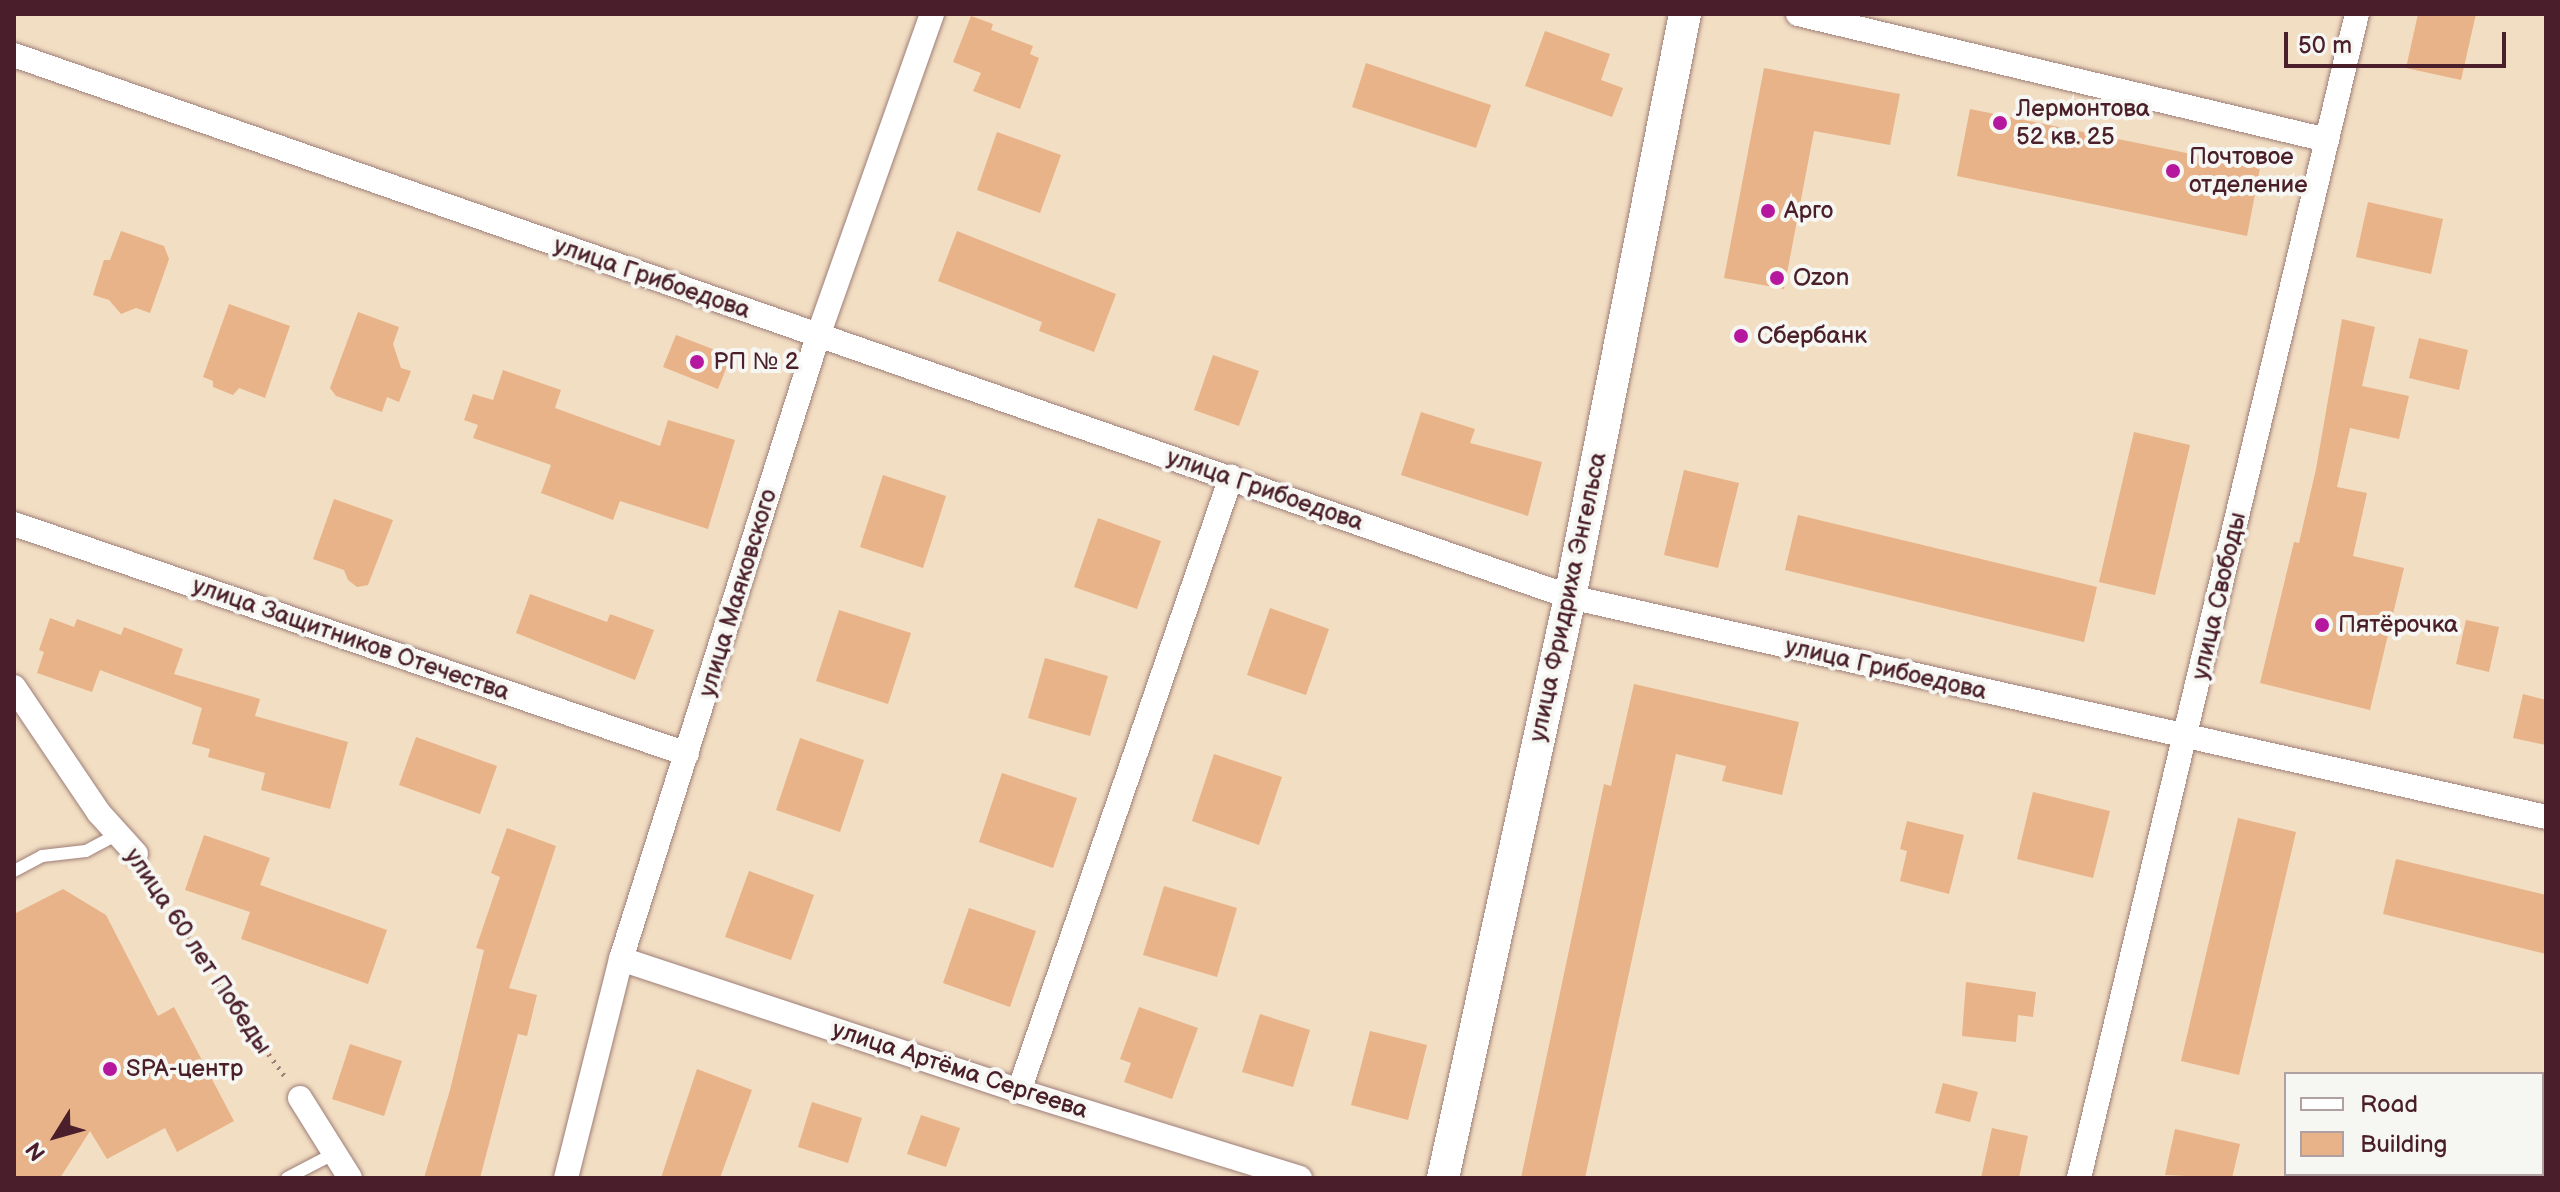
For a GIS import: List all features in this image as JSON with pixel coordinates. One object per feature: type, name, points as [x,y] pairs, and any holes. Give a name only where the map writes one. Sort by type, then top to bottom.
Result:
[{"type":"street","name":"улица Маяковского","points":[[566,1178],[621,959],[818,336],[932,14]]},
{"type":"street","name":"улица Фридриха Энгельса","points":[[1443,1178],[1570,597],[1685,14]]},
{"type":"street","points":[[1798,14],[2327,140]]},
{"type":"street","name":"улица Свободы","points":[[2079,1178],[2357,14]]},
{"type":"street","name":"улица Грибоедова","points":[[14,55],[1570,597],[2546,817]]},
{"type":"street","points":[[1019,1091],[1231,477]]},
{"type":"street","name":"улица Защитников Отечества","points":[[14,524],[687,754]]},
{"type":"street","name":"улица 60 лет Победы","points":[[14,687],[116,835],[136,854]]},
{"type":"street","name":"улица Артёма Сергеева","points":[[621,959],[1019,1091],[1300,1178]]},
{"type":"street","points":[[300,1098],[350,1178]]},
{"type":"lane","points":[[14,871],[42,856],[86,851],[116,835]]},
{"type":"lane","points":[[287,1178],[335,1153]]},
{"type":"path","name":"улица 60 лет Победы","points":[[136,854],[226,996],[300,1098]]},
{"type":"building","points":[[2418,14],[2476,14],[2461,80],[2406,68]]},
{"type":"building","points":[[971,16],[993,24],[991,30],[1033,46],[1030,54],[1039,58],[1020,109],[973,91],[981,73],[953,62]]},
{"type":"building","points":[[1545,31],[1610,54],[1601,80],[1623,88],[1612,117],[1525,86]]},
{"type":"building","points":[[1366,63],[1491,105],[1476,148],[1352,107]]},
{"type":"building","name":"Арго","points":[[1764,68],[1900,94],[1890,145],[1814,131],[1784,289],[1724,278]]},
{"type":"building","points":[[1970,109],[2260,168],[2247,236],[1957,176]]},
{"type":"building","points":[[997,132],[1061,155],[1040,213],[977,190]]},
{"type":"building","points":[[2368,202],[2443,219],[2431,274],[2356,257]]},
{"type":"building","points":[[121,231],[164,246],[169,259],[150,313],[136,308],[121,314],[109,300],[93,295],[104,260],[110,260]]},
{"type":"building","points":[[957,231],[1116,294],[1094,352],[1039,331],[1042,322],[938,281]]},
{"type":"building","points":[[229,304],[290,326],[265,398],[239,388],[233,395],[213,387],[213,381],[203,377]]},
{"type":"building","points":[[358,312],[399,327],[393,344],[401,368],[411,371],[399,402],[387,397],[382,412],[336,396],[330,388]]},
{"type":"building","points":[[2342,319],[2375,327],[2362,386],[2409,396],[2399,439],[2350,428],[2337,487],[2367,493],[2353,556],[2404,568],[2370,710],[2260,683],[2294,542],[2299,543],[2316,469]]},
{"type":"building","name":"РП № 2","points":[[676,335],[731,356],[718,389],[663,367]]},
{"type":"building","points":[[2419,338],[2468,350],[2459,390],[2409,378]]},
{"type":"building","points":[[1213,355],[1259,371],[1239,426],[1194,410]]},
{"type":"building","points":[[503,370],[561,390],[555,408],[660,446],[668,420],[735,440],[708,529],[620,501],[613,520],[541,493],[551,465],[473,438],[478,425],[464,420],[473,394],[493,400]]},
{"type":"building","points":[[1421,412],[1475,429],[1470,443],[1542,462],[1528,516],[1401,475]]},
{"type":"building","points":[[2134,432],[2190,445],[2155,595],[2099,582]]},
{"type":"building","points":[[1684,470],[1739,483],[1718,568],[1664,555]]},
{"type":"building","points":[[883,475],[946,496],[923,568],[860,547]]},
{"type":"building","points":[[334,499],[393,520],[368,585],[357,587],[348,580],[344,570],[313,559]]},
{"type":"building","points":[[1798,515],[2097,587],[2084,642],[1785,570]]},
{"type":"building","points":[[1098,518],[1161,541],[1137,609],[1074,587]]},
{"type":"building","points":[[530,594],[607,622],[610,614],[654,630],[635,680],[516,633]]},
{"type":"building","points":[[1270,608],[1329,629],[1306,695],[1247,675]]},
{"type":"building","points":[[839,610],[911,633],[888,704],[816,681]]},
{"type":"building","points":[[50,618],[74,627],[77,619],[121,635],[124,627],[183,649],[174,674],[260,699],[255,716],[348,742],[330,809],[261,790],[265,773],[208,757],[210,749],[192,744],[202,708],[100,670],[92,692],[37,673],[44,652],[39,650]]},
{"type":"building","points":[[2466,620],[2499,627],[2489,672],[2456,664]]},
{"type":"building","points":[[1045,658],[1108,676],[1090,736],[1028,718]]},
{"type":"building","points":[[1634,684],[1799,722],[1782,795],[1722,781],[1726,766],[1676,754],[1585,1178],[1521,1178],[1604,784],[1611,786]]},
{"type":"building","points":[[2523,694],[2546,700],[2546,745],[2513,738]]},
{"type":"building","points":[[416,737],[497,766],[480,814],[399,785]]},
{"type":"building","points":[[800,738],[864,760],[840,832],[776,810]]},
{"type":"building","points":[[1214,754],[1282,777],[1259,845],[1192,821]]},
{"type":"building","points":[[1002,773],[1077,798],[1053,868],[979,842]]},
{"type":"building","points":[[2033,792],[2110,811],[2093,878],[2017,859]]},
{"type":"building","points":[[2238,818],[2296,832],[2239,1075],[2181,1061]]},
{"type":"building","points":[[1907,821],[1964,835],[1949,894],[1900,881],[1907,851],[1900,849]]},
{"type":"building","points":[[507,828],[556,846],[509,988],[537,995],[527,1036],[518,1034],[480,1178],[424,1178],[450,1090],[484,950],[476,948],[500,877],[491,873]]},
{"type":"building","points":[[204,835],[270,858],[260,885],[387,930],[368,984],[241,939],[250,912],[185,890]]},
{"type":"building","points":[[2396,859],[2546,895],[2546,954],[2383,914]]},
{"type":"building","points":[[749,871],[814,895],[791,960],[725,937]]},
{"type":"building","points":[[1164,886],[1237,908],[1217,977],[1143,955]]},
{"type":"building","name":"SPA-центр","points":[[63,889],[106,915],[158,1016],[174,1007],[234,1121],[177,1152],[165,1128],[107,1159],[90,1131],[60,1178],[14,1178],[14,914]]},
{"type":"building","points":[[969,908],[1036,931],[1010,1007],[943,983]]},
{"type":"building","points":[[1966,982],[2036,992],[2033,1017],[2018,1015],[2016,1042],[1962,1036]]},
{"type":"building","points":[[1139,1007],[1198,1028],[1172,1099],[1124,1082],[1131,1063],[1120,1059]]},
{"type":"building","points":[[1260,1014],[1310,1030],[1293,1087],[1242,1072]]},
{"type":"building","points":[[1370,1031],[1427,1045],[1408,1120],[1351,1105]]},
{"type":"building","points":[[350,1044],[402,1061],[384,1116],[332,1099]]},
{"type":"building","points":[[697,1069],[752,1090],[720,1178],[661,1178]]},
{"type":"building","points":[[1943,1083],[1978,1092],[1970,1122],[1935,1113]]},
{"type":"building","points":[[812,1102],[862,1118],[848,1163],[798,1147]]},
{"type":"building","points":[[921,1115],[960,1128],[946,1167],[907,1154]]},
{"type":"building","points":[[1992,1128],[2028,1136],[2019,1178],[1981,1178]]},
{"type":"building","points":[[2175,1129],[2240,1144],[2232,1178],[2165,1175]]},
{"type":"place","name":"Лермонтова 52 кв. 25","points":[[2000,123]]},
{"type":"place","name":"Почтовое отделение","points":[[2173,171]]},
{"type":"place","name":"Арго","points":[[1768,211]]},
{"type":"place","name":"Ozon","points":[[1777,278]]},
{"type":"place","name":"Сбербанк","points":[[1741,336]]},
{"type":"place","name":"РП № 2","points":[[697,362]]},
{"type":"place","name":"Пятёрочка","points":[[2322,625]]},
{"type":"place","name":"SPA-центр","points":[[110,1069]]}]
